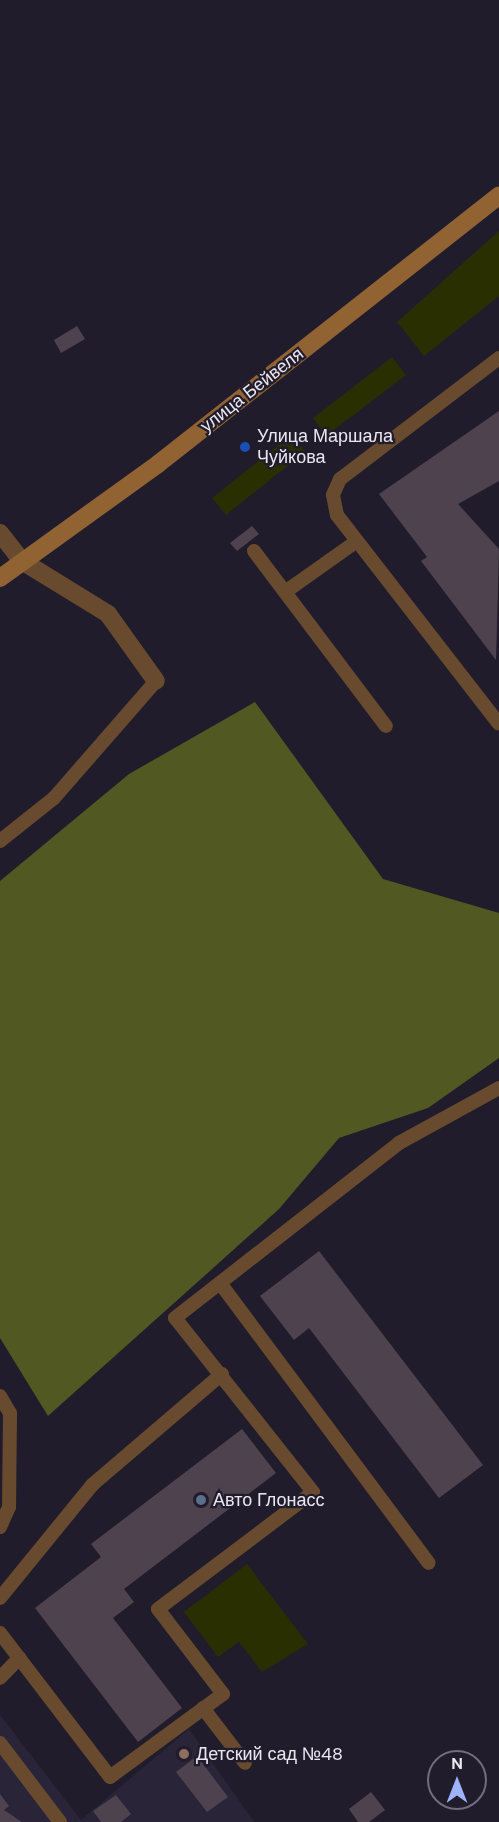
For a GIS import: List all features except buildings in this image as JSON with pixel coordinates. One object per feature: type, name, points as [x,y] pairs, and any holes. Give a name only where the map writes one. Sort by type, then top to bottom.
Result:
[{"type":"main road","name":"улица Бейвеля","points":[[0,578],[158,464],[499,196]]},
{"type":"street","points":[[0,533],[22,561],[108,614],[156,681]]},
{"type":"lane","points":[[499,358],[340,479],[333,495],[337,515],[499,724]]},
{"type":"lane","points":[[285,592],[357,541]]},
{"type":"lane","points":[[254,551],[387,726]]},
{"type":"lane","points":[[0,841],[54,798],[156,681]]},
{"type":"lane","points":[[0,1633],[110,1777],[223,1694],[158,1609],[313,1492],[222,1374],[175,1318],[399,1143],[499,1088]]},
{"type":"lane","points":[[220,1283],[429,1563]]},
{"type":"lane","points":[[0,1598],[92,1485],[222,1374]]},
{"type":"lane","points":[[0,1396],[10,1413],[9,1507],[0,1527]]},
{"type":"lane","points":[[0,1678],[19,1658]]},
{"type":"lane","points":[[203,1708],[245,1763]]},
{"type":"lane","points":[[0,1743],[60,1822]]},
{"type":"shaded area","name":"Детский сад №48","points":[[0,1715],[81,1820],[189,1729],[254,1822],[0,1822]]},
{"type":"green space","points":[[499,231],[499,296],[424,356],[397,322]]},
{"type":"green space","points":[[392,357],[406,375],[326,436],[313,418]]},
{"type":"green space","points":[[291,435],[305,452],[226,515],[212,498]]},
{"type":"green space","points":[[255,702],[383,879],[499,913],[499,1058],[428,1108],[339,1138],[279,1209],[48,1416],[0,1338],[0,881],[129,774]]},
{"type":"green space","points":[[247,1564],[308,1644],[262,1672],[239,1642],[218,1657],[184,1612]]},
{"type":"place","name":"Улица Маршала Чуйкова","points":[[245,447]]},
{"type":"place","name":"Авто Глонасс","points":[[201,1500]]},
{"type":"place","name":"Детский сад №48","points":[[184,1754]]}]
